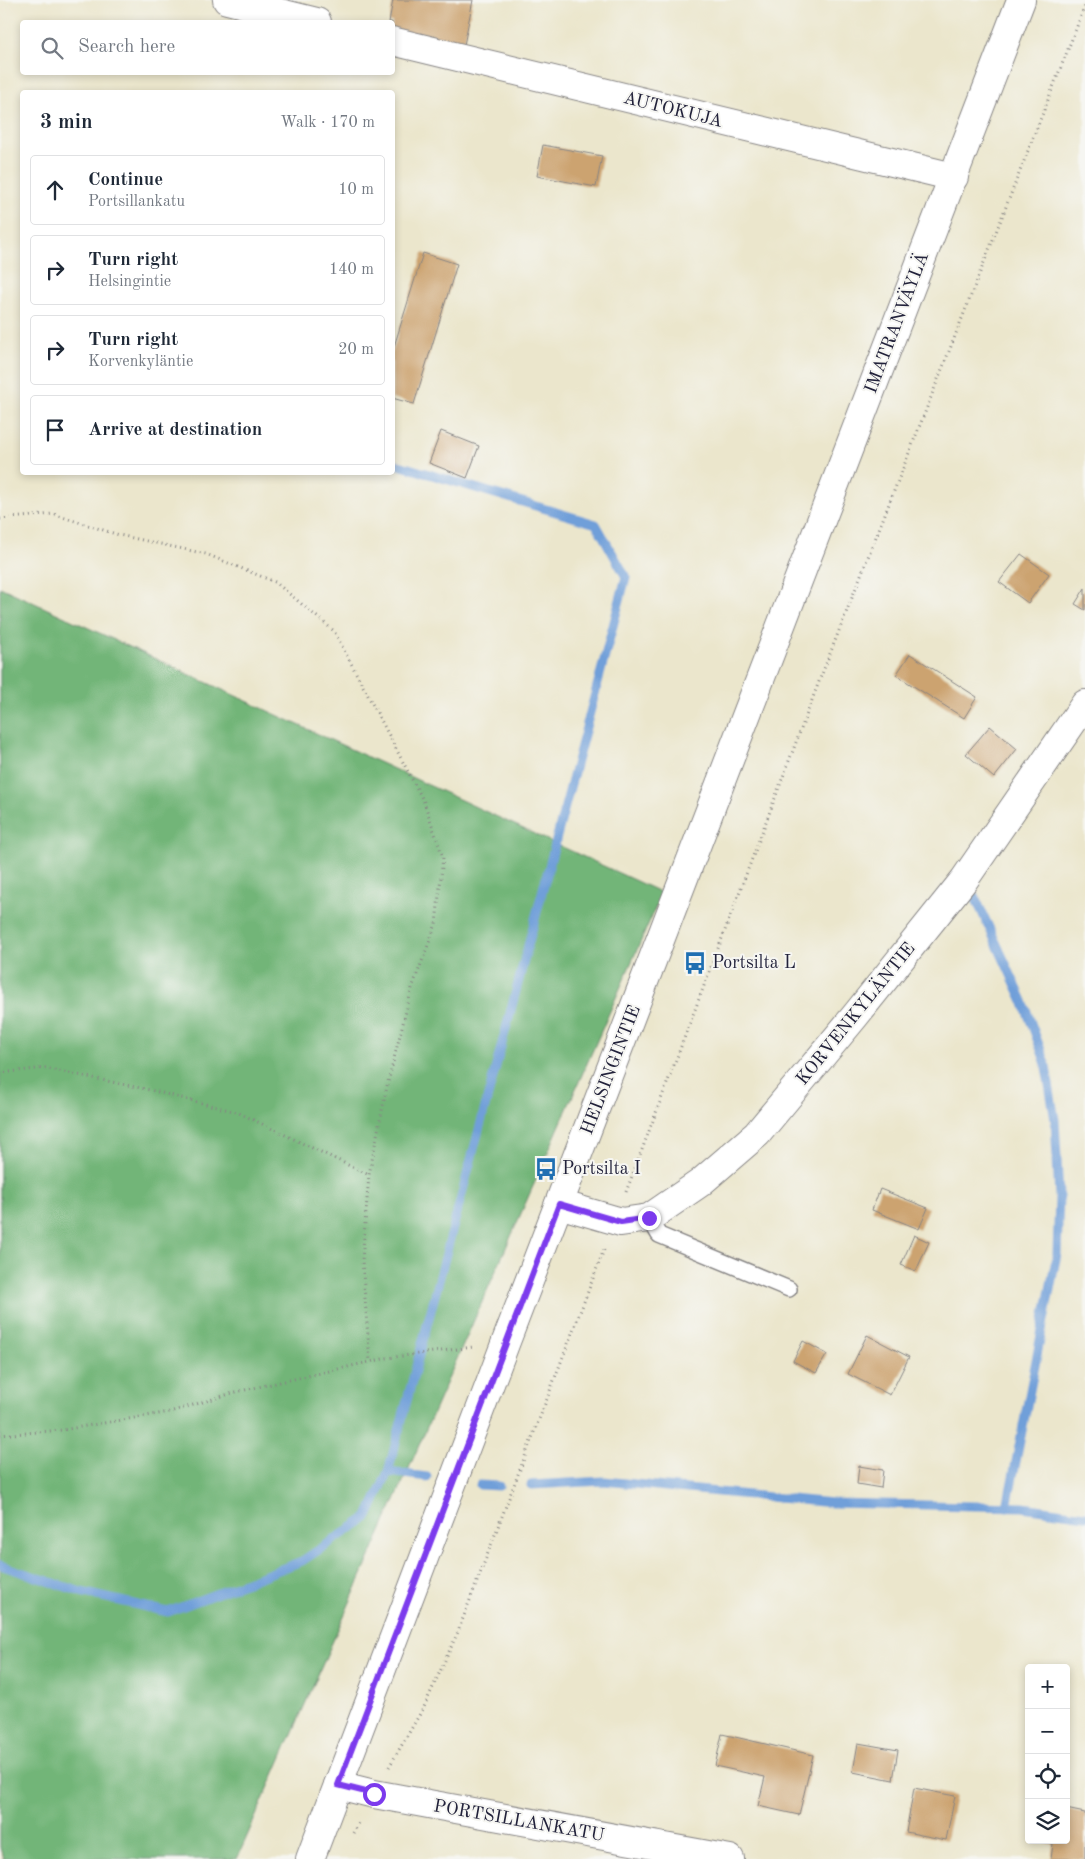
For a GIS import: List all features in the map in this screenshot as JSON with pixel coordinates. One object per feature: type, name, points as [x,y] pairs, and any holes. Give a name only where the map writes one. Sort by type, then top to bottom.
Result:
[{"type":"main road","points":[[227,0],[309,20]]},
{"type":"main road","name":"IMATRANVÄYLÄ","points":[[772,646],[1022,0]]},
{"type":"main road","name":"AUTOKUJA","points":[[395,42],[954,177]]},
{"type":"main road","name":"HELSINGINTIE","points":[[310,1859],[505,1344],[697,850],[772,646]]},
{"type":"main road","name":"KORVENKYLÄNTIE","points":[[559,1204],[621,1222],[649,1218],[700,1183],[757,1134],[964,880],[1085,704]]},
{"type":"main road","name":"PORTSILLANKATU","points":[[338,1785],[374,1794],[730,1859]]},
{"type":"lane","points":[[649,1218],[659,1236],[789,1289]]},
{"type":"path","points":[[820,679],[1085,6]]},
{"type":"path","points":[[0,519],[53,514],[119,535],[206,554],[274,582],[334,631],[424,802],[443,858],[436,924],[412,988],[387,1086],[369,1175],[362,1260],[370,1362]]},
{"type":"path","points":[[0,1073],[45,1068],[150,1090],[237,1112],[369,1175]]},
{"type":"path","points":[[0,1434],[62,1430],[170,1412],[236,1392],[370,1362],[505,1344]]},
{"type":"path","points":[[348,1842],[374,1794]]},
{"type":"green space","points":[[0,587],[662,893],[237,1859],[3,1859],[0,1847]]},
{"type":"building","points":[[393,0],[473,0],[464,45],[395,30],[395,20],[389,20]]},
{"type":"building","points":[[543,145],[602,156],[596,187],[537,176]]},
{"type":"building","points":[[423,253],[457,264],[414,404],[395,399],[395,343]]},
{"type":"building","points":[[441,431],[479,446],[467,478],[429,463]]},
{"type":"building","points":[[1021,554],[1049,574],[1028,603],[999,582]]},
{"type":"building","points":[[1085,588],[1085,610],[1075,604]]},
{"type":"building","points":[[910,654],[977,697],[964,718],[896,675]]},
{"type":"building","points":[[990,726],[1017,749],[994,778],[966,754]]},
{"type":"building","points":[[880,1189],[928,1208],[919,1229],[872,1210]]},
{"type":"building","points":[[914,1235],[929,1242],[916,1271],[901,1265]]},
{"type":"building","points":[[867,1335],[909,1357],[890,1395],[848,1374]]},
{"type":"building","points":[[803,1341],[827,1354],[816,1373],[793,1361]]},
{"type":"building","points":[[859,1466],[883,1470],[881,1488],[857,1484]]},
{"type":"building","points":[[722,1734],[813,1755],[799,1815],[758,1806],[765,1777],[715,1766]]},
{"type":"building","points":[[858,1743],[898,1750],[893,1780],[853,1772]]},
{"type":"building","points":[[914,1788],[955,1796],[946,1840],[906,1832]]},
{"type":"building","points":[[1070,1810],[1085,1813],[1085,1859],[1051,1859],[1053,1844],[1070,1844]]},
{"type":"waterway","points":[[0,1565],[81,1592],[168,1612],[302,1561],[368,1517],[388,1472],[626,577],[596,524],[395,464]]},
{"type":"waterway","points":[[975,897],[1023,1001],[1045,1061],[1055,1120],[1059,1197],[1057,1254],[1007,1507]]},
{"type":"waterway","points":[[388,1472],[427,1477]]},
{"type":"waterway","points":[[531,1485],[604,1481],[832,1503],[1023,1507],[1085,1516]]},
{"type":"waterway","points":[[480,1485],[499,1486]]},
{"type":"place","name":"Portsilta L","points":[[695,963]]},
{"type":"place","name":"Portsilta I","points":[[546,1169]]},
{"type":"route","points":[[374,1794],[338,1785],[559,1204],[621,1222],[649,1218]]}]
